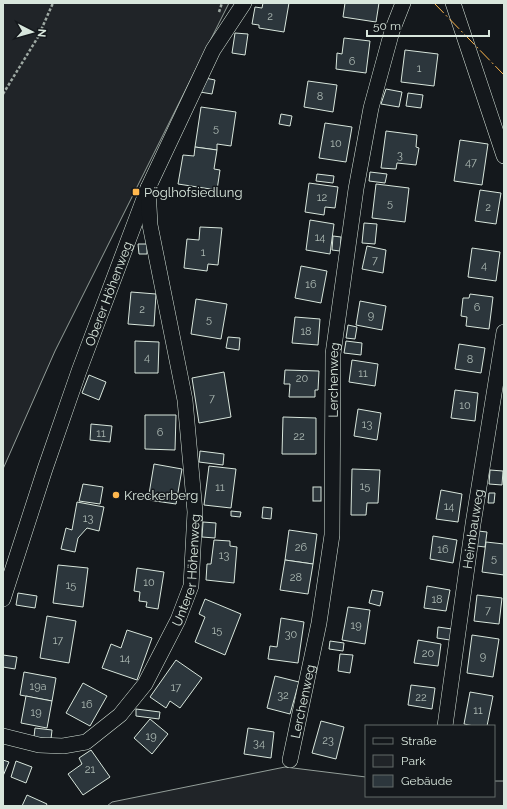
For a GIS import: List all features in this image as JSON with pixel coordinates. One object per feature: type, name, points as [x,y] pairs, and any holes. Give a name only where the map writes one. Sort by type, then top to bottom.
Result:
[{"type":"street","name":"Oberer Höhenweg","points":[[3,599],[78,371],[148,188],[212,50],[244,3]]},
{"type":"street","name":"Lerchenweg","points":[[290,760],[319,623],[332,535],[333,354],[356,188],[372,108],[392,31],[403,3]]},
{"type":"street","points":[[453,3],[504,156]]},
{"type":"street","name":"Unterer Höhenweg","points":[[3,736],[40,745],[64,746],[86,742],[120,715],[145,684],[178,620],[191,586],[196,512],[185,400],[150,225],[148,188]]},
{"type":"street","name":"Heimbauweg","points":[[446,725],[473,524],[504,332]]},
{"type":"path","points":[[3,94],[38,37],[53,3]]},
{"type":"green space","points":[[3,3],[229,3],[55,351],[3,469]]},
{"type":"green space","points":[[285,767],[365,777],[365,797],[495,797],[495,781],[504,781],[504,806],[107,806],[112,802]]},
{"type":"building","points":[[263,3],[289,3],[284,32],[259,28],[259,25],[252,24],[255,7],[262,8]]},
{"type":"building","points":[[345,3],[379,3],[376,22],[343,17]]},
{"type":"building","points":[[235,33],[248,34],[245,55],[232,53]]},
{"type":"building","points":[[344,38],[370,41],[366,73],[336,69],[337,53],[342,54]]},
{"type":"building","points":[[405,50],[438,54],[434,86],[401,82]]},
{"type":"building","points":[[205,78],[215,80],[212,94],[200,92]]},
{"type":"building","points":[[308,81],[337,85],[333,112],[304,107]]},
{"type":"building","points":[[386,89],[402,92],[399,107],[381,104]]},
{"type":"building","points":[[408,93],[423,95],[421,108],[406,106]]},
{"type":"building","points":[[201,107],[236,112],[231,146],[217,144],[217,150],[195,147]]},
{"type":"building","points":[[281,114],[292,116],[290,126],[279,124]]},
{"type":"building","points":[[325,123],[352,127],[346,162],[319,158]]},
{"type":"building","points":[[386,131],[417,135],[416,147],[419,148],[416,165],[397,163],[396,169],[381,168]]},
{"type":"building","points":[[460,140],[488,144],[482,185],[454,181]]},
{"type":"building","points":[[195,147],[217,150],[214,169],[220,170],[217,190],[178,184],[183,155],[194,156]]},
{"type":"building","points":[[370,172],[387,174],[385,183],[369,181]]},
{"type":"building","points":[[317,174],[334,176],[333,183],[316,181]]},
{"type":"building","points":[[309,183],[338,187],[335,208],[325,207],[324,215],[305,212]]},
{"type":"building","points":[[376,184],[409,188],[405,222],[372,218]]},
{"type":"building","points":[[480,190],[501,193],[496,224],[475,221]]},
{"type":"building","points":[[310,220],[334,224],[330,254],[306,250]]},
{"type":"building","points":[[364,223],[377,224],[375,244],[362,243]]},
{"type":"building","points":[[200,227],[222,228],[218,265],[208,264],[207,271],[184,268],[187,239],[199,240]]},
{"type":"building","points":[[333,236],[341,237],[340,251],[332,250]]},
{"type":"building","points":[[138,244],[147,244],[147,254],[139,254]]},
{"type":"building","points":[[367,246],[386,250],[383,273],[362,269]]},
{"type":"building","points":[[472,248],[500,252],[496,281],[468,277]]},
{"type":"building","points":[[301,266],[327,271],[321,303],[295,298]]},
{"type":"building","points":[[131,292],[156,294],[154,326],[128,324]]},
{"type":"building","points":[[470,294],[493,297],[489,329],[466,326],[467,317],[461,316],[463,298],[469,298]]},
{"type":"building","points":[[196,299],[227,304],[221,339],[191,334]]},
{"type":"building","points":[[360,301],[386,306],[382,330],[356,325]]},
{"type":"building","points":[[295,317],[320,319],[318,345],[292,343]]},
{"type":"building","points":[[348,325],[357,327],[355,339],[346,338]]},
{"type":"building","points":[[228,337],[240,338],[239,350],[226,348]]},
{"type":"building","points":[[135,341],[159,342],[158,373],[135,373]]},
{"type":"building","points":[[346,341],[362,343],[361,355],[344,353]]},
{"type":"building","points":[[459,344],[485,348],[481,373],[455,369]]},
{"type":"building","points":[[352,360],[378,364],[375,386],[349,382]]},
{"type":"building","points":[[285,370],[319,371],[318,390],[315,390],[315,397],[289,397],[290,384],[284,384]]},
{"type":"building","points":[[224,372],[231,417],[199,423],[192,378]]},
{"type":"building","points":[[89,375],[106,382],[99,400],[82,393]]},
{"type":"building","points":[[455,390],[478,393],[475,421],[451,418]]},
{"type":"building","points":[[358,409],[381,413],[377,440],[354,436]]},
{"type":"building","points":[[145,415],[176,415],[175,450],[145,449]]},
{"type":"building","points":[[283,417],[316,418],[316,454],[282,454]]},
{"type":"building","points":[[91,424],[112,426],[110,442],[90,440]]},
{"type":"building","points":[[200,451],[224,454],[223,465],[199,462]]},
{"type":"building","points":[[154,464],[182,469],[176,504],[148,500]]},
{"type":"building","points":[[209,466],[236,469],[231,508],[204,505]]},
{"type":"building","points":[[352,469],[380,470],[378,503],[367,503],[366,515],[351,515]]},
{"type":"building","points":[[490,470],[503,471],[502,485],[489,484]]},
{"type":"building","points":[[83,484],[103,487],[100,504],[79,501]]},
{"type":"building","points":[[313,487],[321,487],[321,501],[313,501]]},
{"type":"building","points":[[441,490],[462,494],[458,522],[436,519]]},
{"type":"building","points":[[489,493],[495,493],[494,503],[488,503]]},
{"type":"building","points":[[77,502],[104,507],[99,531],[87,528],[78,538],[75,552],[61,549],[66,528],[72,530]]},
{"type":"building","points":[[263,507],[272,508],[271,519],[262,518]]},
{"type":"building","points":[[231,511],[241,512],[240,517],[231,516]]},
{"type":"building","points":[[203,522],[216,523],[215,538],[202,537]]},
{"type":"building","points":[[289,530],[317,534],[313,564],[285,560]]},
{"type":"building","points":[[478,531],[487,532],[485,547],[477,546]]},
{"type":"building","points":[[433,536],[457,540],[453,563],[430,559]]},
{"type":"building","points":[[214,540],[230,541],[230,546],[237,547],[234,583],[206,580],[207,564],[211,564]]},
{"type":"building","points":[[486,542],[504,544],[504,575],[482,572]]},
{"type":"building","points":[[285,560],[313,564],[308,594],[280,590]]},
{"type":"building","points":[[58,565],[88,568],[83,607],[53,603]]},
{"type":"building","points":[[137,568],[164,572],[158,609],[146,607],[147,602],[139,601],[140,592],[134,591]]},
{"type":"building","points":[[427,586],[450,590],[446,611],[424,608]]},
{"type":"building","points":[[372,590],[383,592],[380,606],[369,603]]},
{"type":"building","points":[[18,593],[37,596],[35,608],[16,605]]},
{"type":"building","points":[[477,595],[502,598],[499,624],[474,621]]},
{"type":"building","points":[[205,599],[241,614],[225,655],[195,642],[205,617],[199,614]]},
{"type":"building","points":[[348,607],[370,610],[365,644],[342,640]]},
{"type":"building","points":[[47,616],[76,621],[69,663],[40,658]]},
{"type":"building","points":[[281,618],[304,622],[298,663],[268,659],[270,646],[277,647]]},
{"type":"building","points":[[438,627],[452,629],[450,640],[437,638]]},
{"type":"building","points":[[127,630],[152,638],[137,680],[102,668],[111,644],[121,648]]},
{"type":"building","points":[[472,635],[499,639],[493,677],[467,673]]},
{"type":"building","points":[[418,640],[441,644],[438,666],[414,663]]},
{"type":"building","points":[[330,641],[344,643],[343,651],[329,649]]},
{"type":"building","points":[[340,654],[353,655],[350,673],[338,671]]},
{"type":"building","points":[[3,655],[17,657],[15,669],[3,667]]},
{"type":"building","points":[[176,660],[202,678],[180,708],[170,701],[166,708],[150,697]]},
{"type":"building","points":[[24,672],[56,678],[52,701],[20,695]]},
{"type":"building","points":[[275,676],[299,682],[290,714],[267,708]]},
{"type":"building","points":[[83,683],[107,696],[90,726],[66,713]]},
{"type":"building","points":[[411,685],[435,688],[432,709],[408,705]]},
{"type":"building","points":[[470,692],[493,696],[487,725],[464,724]]},
{"type":"building","points":[[26,696],[52,701],[47,728],[21,723]]},
{"type":"building","points":[[136,709],[160,712],[159,719],[136,716]]},
{"type":"building","points":[[150,719],[168,734],[152,754],[134,738]]},
{"type":"building","points":[[321,721],[344,727],[336,759],[312,753]]},
{"type":"building","points":[[35,728],[52,730],[51,739],[34,737]]},
{"type":"building","points":[[248,728],[274,732],[271,758],[244,754]]},
{"type":"building","points":[[91,750],[110,777],[83,795],[68,774],[82,764],[79,758]]},
{"type":"building","points":[[3,760],[9,762],[3,776]]},
{"type":"building","points":[[16,761],[32,767],[26,783],[11,777]]},
{"type":"building","points":[[27,795],[47,804],[46,806],[22,806]]},
{"type":"power","points":[[434,3],[504,75]]},
{"type":"place","name":"Pöglhofsiedlung","points":[[136,192]]},
{"type":"place","name":"Kreckerberg","points":[[116,495]]}]
